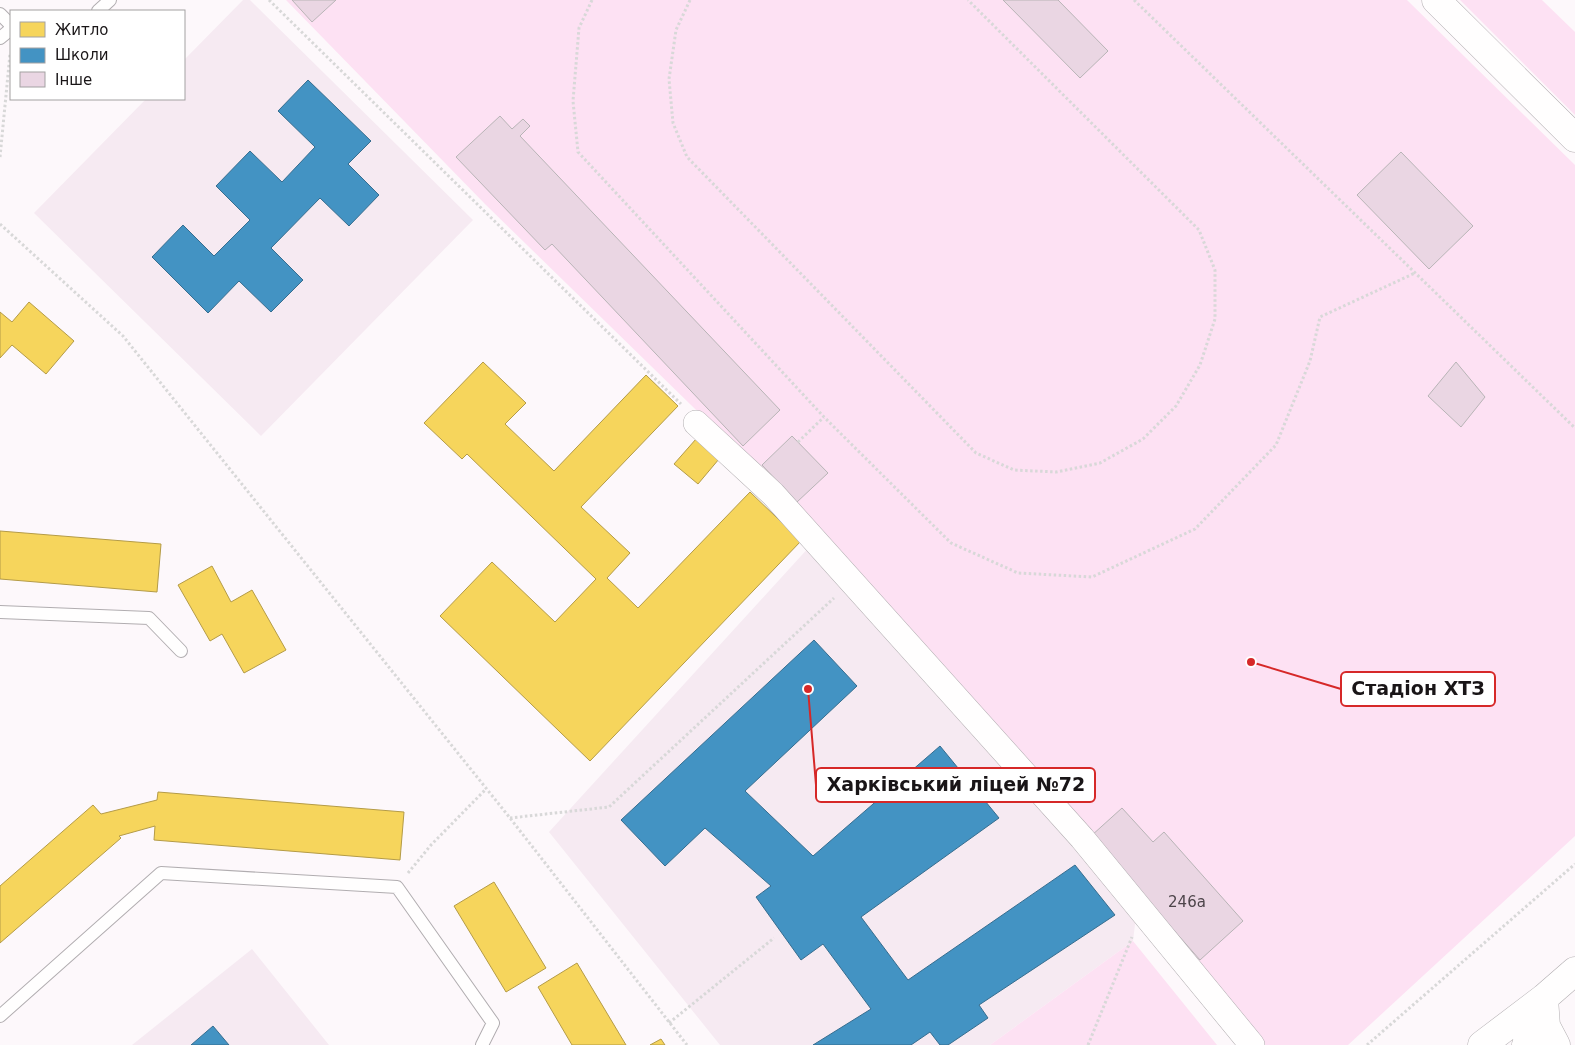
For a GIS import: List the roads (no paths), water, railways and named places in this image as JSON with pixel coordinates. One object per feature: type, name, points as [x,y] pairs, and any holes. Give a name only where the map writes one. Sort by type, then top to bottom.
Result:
[{"type":"main road","points":[[1436,0],[1575,138]]},
{"type":"main road","points":[[1482,1045],[1544,998],[1575,971]]},
{"type":"main road","points":[[1526,1045],[1544,998]]},
{"type":"main road","points":[[1544,998],[1546,1026],[1556,1045]]},
{"type":"street","points":[[696,423],[772,494],[1082,838],[1252,1045]]},
{"type":"lane","points":[[99,10],[110,0]]},
{"type":"lane","points":[[0,14],[10,26]]},
{"type":"lane","points":[[0,38],[10,28]]},
{"type":"lane","points":[[0,612],[150,618],[181,651]]},
{"type":"lane","points":[[0,1016],[161,873],[397,887],[493,1023],[482,1045]]},
{"type":"place","name":"Стадіон ХТЗ","points":[[1251,662]]},
{"type":"place","name":"Харківський ліцей №72","points":[[808,689]]}]
